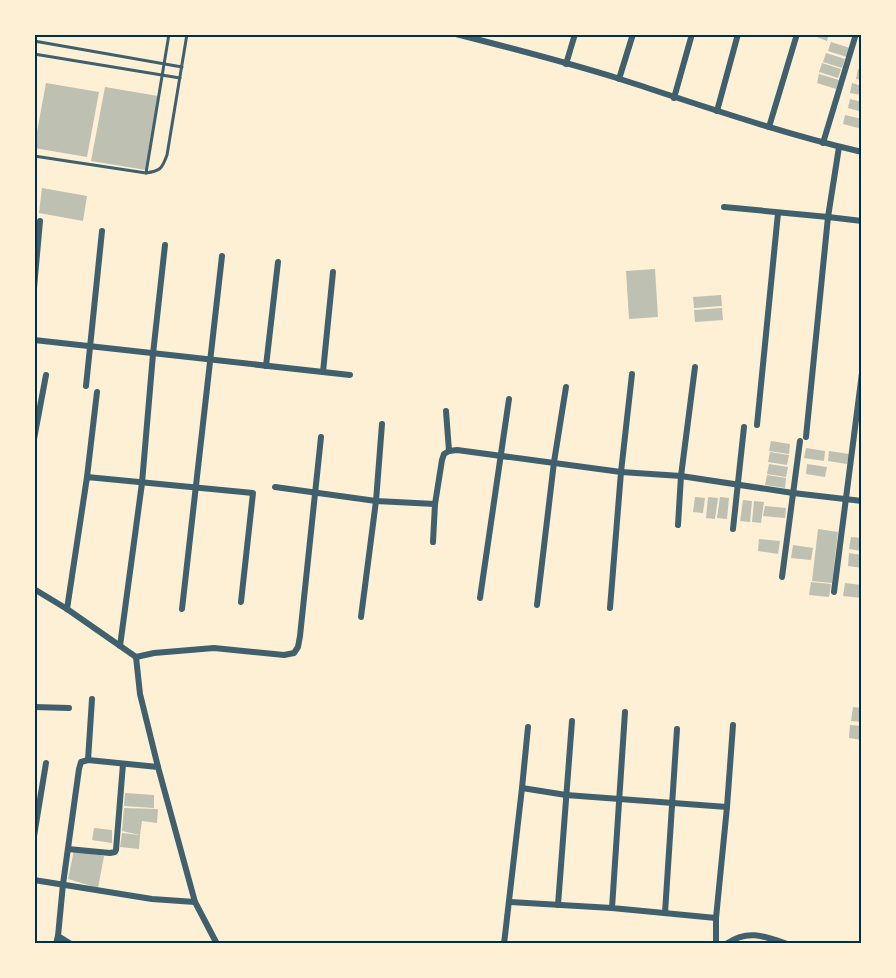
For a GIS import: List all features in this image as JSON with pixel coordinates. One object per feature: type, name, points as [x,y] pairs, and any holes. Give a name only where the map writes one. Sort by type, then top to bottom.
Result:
[{"type":"street","points":[[456,34],[619,79],[769,127],[861,152]]},
{"type":"street","points":[[488,42],[490,34]]},
{"type":"street","points":[[566,64],[575,34]]},
{"type":"street","points":[[619,79],[633,34]]},
{"type":"street","points":[[674,98],[692,34]]},
{"type":"street","points":[[717,111],[738,34]]},
{"type":"street","points":[[769,127],[797,34]]},
{"type":"street","points":[[823,143],[856,34]]},
{"type":"street","points":[[806,437],[828,217],[839,147]]},
{"type":"street","points":[[724,207],[861,221]]},
{"type":"street","points":[[756,425],[778,213]]},
{"type":"street","points":[[34,288],[40,221]]},
{"type":"street","points":[[86,386],[102,231]]},
{"type":"street","points":[[120,646],[142,483],[165,245]]},
{"type":"street","points":[[183,609],[222,256]]},
{"type":"street","points":[[266,366],[278,262]]},
{"type":"street","points":[[322,372],[333,272]]},
{"type":"street","points":[[34,340],[350,375]]},
{"type":"street","points":[[678,525],[681,476],[695,367]]},
{"type":"street","points":[[834,592],[861,373]]},
{"type":"street","points":[[610,608],[621,471],[632,374]]},
{"type":"street","points":[[34,440],[46,375]]},
{"type":"street","points":[[537,605],[554,462],[566,387]]},
{"type":"street","points":[[67,609],[97,392]]},
{"type":"street","points":[[480,598],[508,399]]},
{"type":"street","points":[[446,411],[449,451]]},
{"type":"street","points":[[361,617],[376,501],[382,424]]},
{"type":"street","points":[[733,529],[744,427]]},
{"type":"street","points":[[34,590],[67,609],[136,657],[154,653],[214,648],[284,655],[294,653],[300,636],[321,437]]},
{"type":"street","points":[[782,578],[800,441]]},
{"type":"street","points":[[434,542],[435,504],[442,459],[449,451],[457,450],[621,471],[681,476],[861,501]]},
{"type":"street","points":[[87,477],[253,494],[241,602]]},
{"type":"street","points":[[275,487],[376,501],[435,504]]},
{"type":"street","points":[[136,657],[140,694],[195,902],[217,944]]},
{"type":"street","points":[[88,760],[92,699]]},
{"type":"street","points":[[34,707],[69,708]]},
{"type":"street","points":[[612,908],[625,712]]},
{"type":"street","points":[[558,905],[572,721]]},
{"type":"street","points":[[716,944],[716,918],[733,725]]},
{"type":"street","points":[[504,944],[528,727]]},
{"type":"street","points":[[664,913],[677,729]]},
{"type":"street","points":[[56,944],[81,762],[88,760],[158,767]]},
{"type":"street","points":[[34,836],[46,763]]},
{"type":"street","points":[[68,849],[115,852],[123,764]]},
{"type":"street","points":[[522,788],[567,795],[727,807]]},
{"type":"street","points":[[34,880],[152,899],[195,902]]},
{"type":"street","points":[[510,902],[612,908],[716,918]]},
{"type":"street","points":[[726,944],[744,935],[764,936],[787,944]]},
{"type":"street","points":[[58,936],[71,944]]},
{"type":"lane","points":[[146,173],[169,34]]},
{"type":"lane","points":[[34,156],[146,173],[157,172],[163,166],[167,155],[187,34]]},
{"type":"lane","points":[[34,40],[182,67]]},
{"type":"lane","points":[[34,54],[180,78]]},
{"type":"building","points":[[809,34],[829,34],[827,41]]},
{"type":"building","points":[[831,42],[850,48],[847,57],[828,51]]},
{"type":"building","points":[[826,53],[845,59],[842,68],[823,62]]},
{"type":"building","points":[[822,63],[841,69],[838,78],[819,72]]},
{"type":"building","points":[[858,69],[862,70],[862,80],[856,79]]},
{"type":"building","points":[[819,74],[839,80],[836,89],[817,83]]},
{"type":"building","points":[[46,83],[99,92],[87,157],[34,148]]},
{"type":"building","points":[[852,83],[862,86],[862,95],[850,93]]},
{"type":"building","points":[[105,87],[158,96],[146,170],[91,161]]},
{"type":"building","points":[[850,99],[862,102],[862,112],[848,108]]},
{"type":"building","points":[[845,115],[862,119],[862,129],[843,124]]},
{"type":"building","points":[[42,188],[87,196],[83,221],[39,213]]},
{"type":"building","points":[[655,269],[658,317],[629,319],[626,271]]},
{"type":"building","points":[[721,295],[722,306],[694,308],[693,297]]},
{"type":"building","points":[[722,308],[723,320],[695,322],[694,310]]},
{"type":"building","points":[[771,441],[790,444],[789,454],[769,451]]},
{"type":"building","points":[[806,448],[825,451],[824,461],[804,458]]},
{"type":"building","points":[[829,451],[849,454],[847,464],[828,461]]},
{"type":"building","points":[[770,452],[789,455],[787,465],[768,462]]},
{"type":"building","points":[[769,464],[788,467],[786,477],[767,474]]},
{"type":"building","points":[[807,464],[827,467],[825,477],[806,474]]},
{"type":"building","points":[[767,475],[786,478],[785,488],[765,485]]},
{"type":"building","points":[[695,497],[705,498],[703,513],[693,512]]},
{"type":"building","points":[[708,497],[718,498],[715,519],[706,518]]},
{"type":"building","points":[[720,497],[729,498],[727,519],[717,518]]},
{"type":"building","points":[[743,500],[752,501],[750,522],[740,521]]},
{"type":"building","points":[[754,501],[764,502],[761,523],[752,522]]},
{"type":"building","points":[[765,506],[786,508],[785,518],[763,516]]},
{"type":"building","points":[[818,529],[838,532],[832,583],[812,581]]},
{"type":"building","points":[[851,537],[862,538],[862,551],[849,549]]},
{"type":"building","points":[[759,539],[780,541],[778,554],[758,551]]},
{"type":"building","points":[[793,545],[813,548],[811,560],[791,558]]},
{"type":"building","points":[[849,553],[862,555],[862,568],[848,566]]},
{"type":"building","points":[[811,582],[831,584],[829,597],[809,595]]},
{"type":"building","points":[[845,583],[862,585],[862,598],[843,596]]},
{"type":"building","points":[[853,707],[862,708],[862,722],[851,721]]},
{"type":"building","points":[[850,725],[862,726],[862,740],[849,738]]},
{"type":"building","points":[[125,793],[154,795],[154,808],[124,806]]},
{"type":"building","points":[[124,808],[158,809],[157,823],[142,821],[140,835],[122,831]]},
{"type":"building","points":[[94,828],[112,830],[112,843],[92,840]]},
{"type":"building","points":[[122,833],[140,835],[139,849],[120,847]]},
{"type":"building","points":[[74,850],[104,856],[98,888],[68,879]]}]
